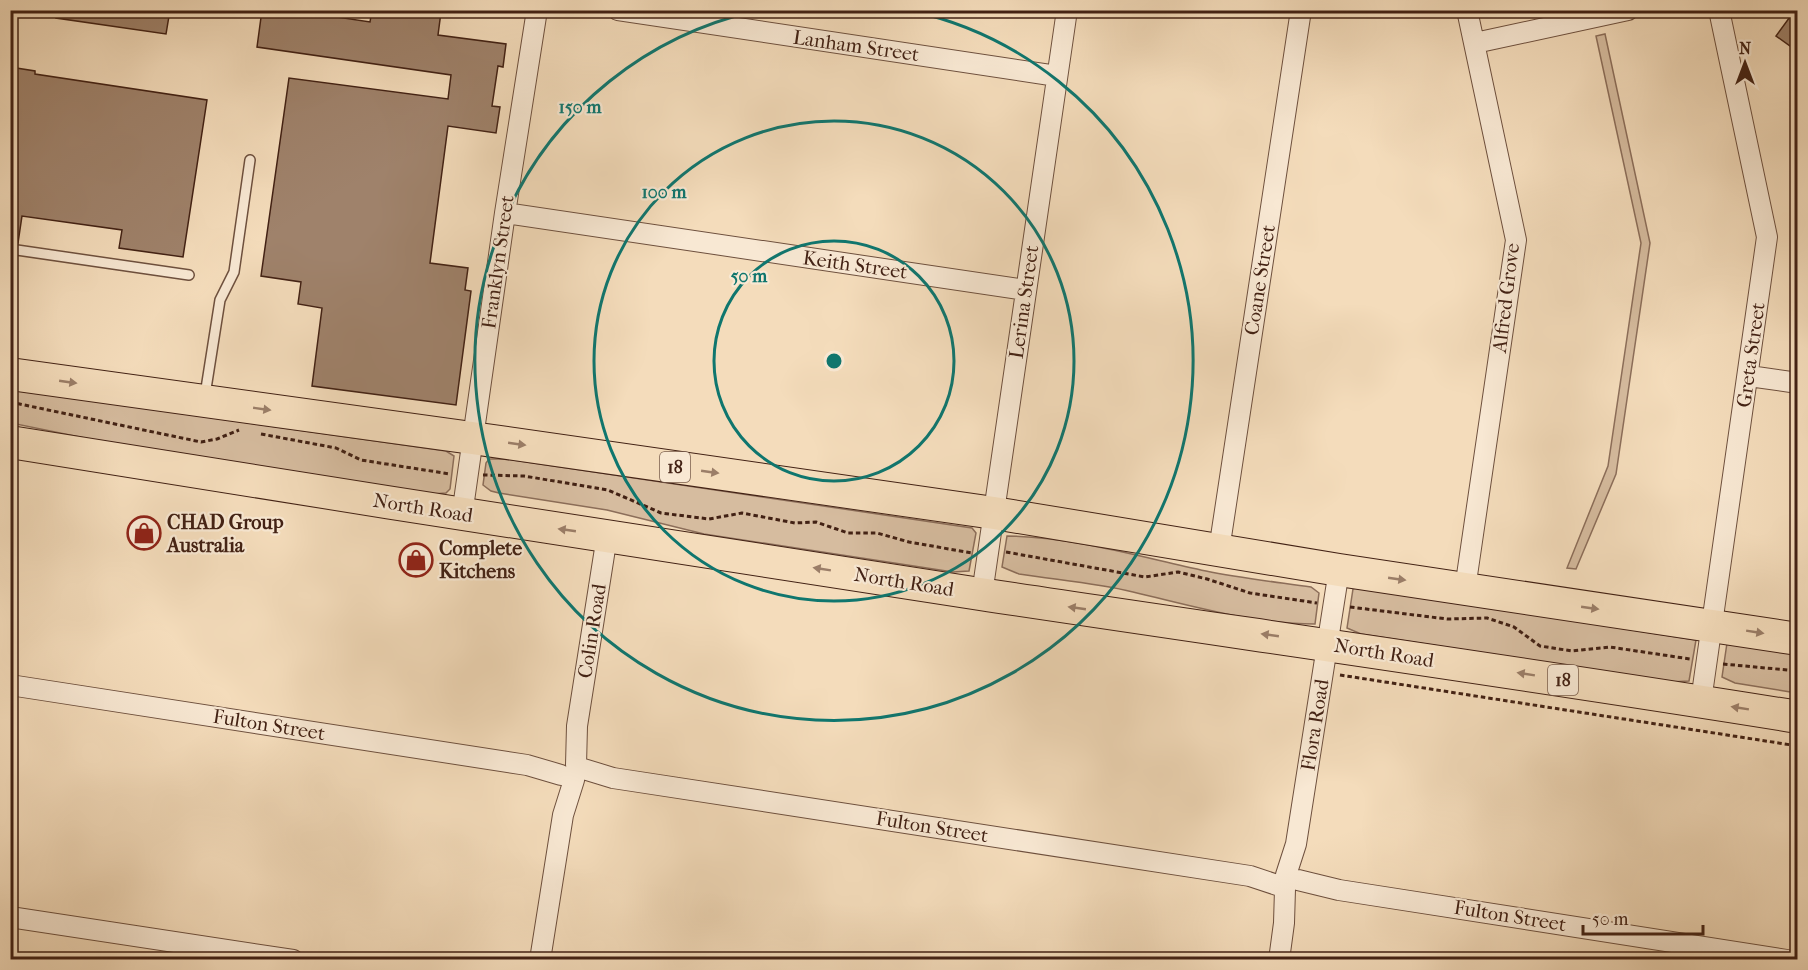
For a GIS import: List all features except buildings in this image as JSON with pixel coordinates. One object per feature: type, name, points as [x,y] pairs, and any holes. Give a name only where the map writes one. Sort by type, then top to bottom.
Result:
[{"type":"highway","name":"18","points":[[10,374],[994,513],[1339,570],[1797,639]]},
{"type":"highway","name":"North Road","points":[[10,442],[462,515],[1328,644],[1797,717]]},
{"type":"street","name":"Franklyn Street","points":[[462,515],[505,213],[537,10]]},
{"type":"street","name":"Lanham Street","points":[[618,10],[1057,76]]},
{"type":"street","name":"Lerina Street","points":[[982,594],[1067,10]]},
{"type":"street","name":"Coane Street","points":[[1219,550],[1301,10]]},
{"type":"street","name":"Alfred Grove","points":[[1465,589],[1516,240],[1467,10]]},
{"type":"street","points":[[1475,43],[1628,10]]},
{"type":"street","name":"Greta Street","points":[[1701,702],[1767,237],[1719,10]]},
{"type":"street","name":"Keith Street","points":[[505,213],[1026,290]]},
{"type":"street","points":[[1749,376],[1797,383]]},
{"type":"street","name":"Colin Road","points":[[540,959],[607,536]]},
{"type":"street","name":"Flora Road","points":[[1279,960],[1339,570]]},
{"type":"street","name":"Fulton Street","points":[[10,685],[1787,960]]},
{"type":"street","points":[[10,916],[293,960]]},
{"type":"lane","points":[[204,401],[220,300],[234,272],[250,160]]},
{"type":"lane","points":[[10,249],[189,275]]},
{"type":"path","points":[[10,402],[201,442],[217,439],[238,430],[249,432]]},
{"type":"path","points":[[260,434],[336,448],[361,460],[468,475],[524,476],[608,490],[662,513],[709,519],[742,513],[795,523],[816,522],[848,533],[878,533],[909,542],[970,553],[1011,552],[1145,576],[1178,572],[1250,593],[1334,606],[1447,619],[1487,618],[1514,627],[1540,646],[1572,651],[1610,647],[1707,662],[1797,671]]},
{"type":"path","points":[[1338,674],[1797,746]]},
{"type":"shaded area","points":[[1605,34],[1650,243],[1616,474],[1576,569],[1567,568],[1608,466],[1641,243],[1596,36]]},
{"type":"shaded area","points":[[11,389],[446,451],[454,456],[450,489],[446,493],[432,494],[109,443],[11,423]]},
{"type":"shaded area","points":[[489,459],[506,459],[972,528],[976,533],[969,571],[953,572],[704,534],[607,510],[499,493],[483,485],[486,463]]},
{"type":"shaded area","points":[[1007,536],[1082,544],[1245,578],[1311,587],[1319,593],[1315,624],[1246,618],[1119,589],[1019,574],[1002,567]]},
{"type":"shaded area","points":[[1358,587],[1696,640],[1689,681],[1670,682],[1361,634],[1347,628],[1353,589]]},
{"type":"shaded area","points":[[1727,643],[1797,651],[1797,693],[1735,683],[1722,677]]},
{"type":"place","name":"CHAD Group Australia","points":[[144,533]]},
{"type":"place","name":"Complete Kitchens","points":[[416,560]]}]
